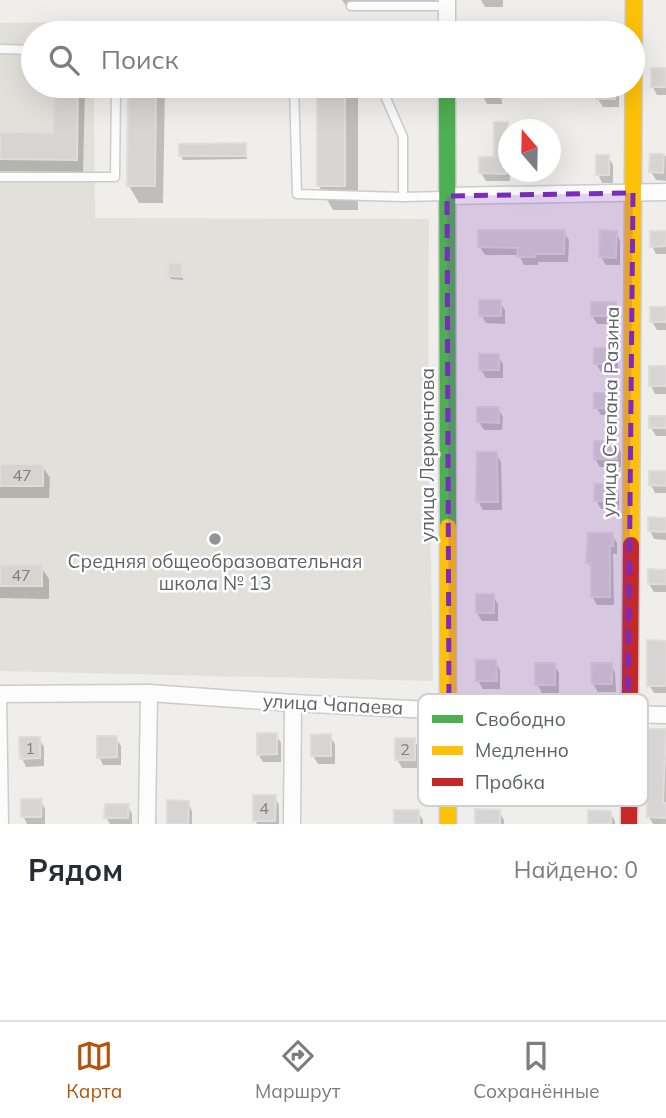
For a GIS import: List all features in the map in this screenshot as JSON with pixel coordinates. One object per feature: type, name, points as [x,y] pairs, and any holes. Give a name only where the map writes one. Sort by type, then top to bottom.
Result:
[{"type":"street","name":"улица Степана Разина","points":[[634,0],[634,21]]},
{"type":"street","points":[[447,3],[447,21]]},
{"type":"street","name":"улица Лермонтова","points":[[447,98],[449,694]]},
{"type":"street","name":"улица Степана Разина","points":[[628,694],[633,98]]},
{"type":"street","points":[[447,196],[666,192]]},
{"type":"street","points":[[146,824],[149,693]]},
{"type":"street","name":"улица Чапаева","points":[[1,694],[149,693],[418,709]]},
{"type":"street","points":[[292,824],[293,703]]},
{"type":"street","name":"улица Чапаева","points":[[648,715],[666,715]]},
{"type":"street","name":"улица Лермонтова","points":[[449,806],[449,824]]},
{"type":"street","name":"улица Степана Разина","points":[[629,806],[629,824]]},
{"type":"lane","points":[[351,6],[447,3]]},
{"type":"lane","points":[[0,50],[21,50]]},
{"type":"lane","points":[[0,177],[115,177],[116,98]]},
{"type":"lane","points":[[294,98],[297,194],[447,196]]},
{"type":"lane","points":[[386,98],[403,137],[403,197]]},
{"type":"lane","points":[[1,694],[4,824]]},
{"type":"highlighted area","points":[[633,193],[628,714],[449,711],[447,196]]},
{"type":"shaded area","points":[[0,23],[21,23],[21,98],[94,98],[95,218],[429,219],[428,403],[433,681],[0,671]]},
{"type":"building","points":[[651,68],[666,68],[666,87],[651,87]]},
{"type":"building","points":[[54,98],[78,98],[77,160],[0,159],[0,132],[53,133]]},
{"type":"building","points":[[128,98],[156,98],[155,186],[127,186]]},
{"type":"building","points":[[317,98],[345,98],[345,186],[317,186]]},
{"type":"building","points":[[494,122],[498,122],[498,174],[479,173],[479,157],[494,157]]},
{"type":"building","points":[[246,143],[246,156],[179,156],[179,144]]},
{"type":"building","points":[[650,154],[664,154],[663,173],[649,172]]},
{"type":"building","points":[[596,155],[609,155],[609,175],[596,175]]},
{"type":"building","points":[[478,230],[565,230],[564,254],[517,257],[518,248],[478,247]]},
{"type":"building","points":[[600,230],[617,231],[616,258],[599,257]]},
{"type":"building","points":[[650,231],[666,231],[666,246],[650,247]]},
{"type":"building","points":[[168,263],[182,263],[182,277],[168,276]]},
{"type":"building","points":[[479,300],[501,300],[501,316],[479,316]]},
{"type":"building","points":[[591,302],[616,302],[616,316],[591,316]]},
{"type":"building","points":[[650,307],[666,307],[666,322],[650,322]]},
{"type":"building","points":[[594,348],[614,348],[614,364],[594,364]]},
{"type":"building","points":[[479,354],[499,354],[499,370],[479,370]]},
{"type":"building","points":[[649,366],[666,366],[666,386],[649,386]]},
{"type":"building","points":[[594,393],[614,393],[614,408],[594,408]]},
{"type":"building","points":[[477,407],[499,407],[499,423],[477,422]]},
{"type":"building","points":[[649,416],[666,416],[666,428],[649,428]]},
{"type":"building","points":[[594,441],[617,442],[617,459],[594,459]]},
{"type":"building","points":[[477,452],[497,452],[498,502],[476,502]]},
{"type":"building","points":[[0,464],[43,464],[43,486],[0,486]]},
{"type":"building","points":[[649,471],[666,471],[666,486],[649,485]]},
{"type":"building","points":[[595,484],[615,485],[615,501],[594,501]]},
{"type":"building","points":[[648,517],[666,518],[666,532],[648,531]]},
{"type":"building","points":[[588,533],[613,533],[613,546],[610,546],[610,597],[591,597],[591,563],[586,563]]},
{"type":"building","points":[[0,565],[42,565],[42,586],[0,586]]},
{"type":"building","points":[[648,569],[666,570],[666,584],[648,584]]},
{"type":"building","points":[[476,594],[494,594],[494,613],[476,613]]},
{"type":"building","points":[[647,640],[666,641],[666,686],[647,686]]},
{"type":"building","points":[[476,660],[496,660],[497,681],[476,681]]},
{"type":"building","points":[[535,663],[555,663],[555,685],[535,685]]},
{"type":"building","points":[[591,663],[612,663],[612,684],[592,684]]},
{"type":"building","points":[[648,729],[666,729],[663,803],[666,803],[666,818],[647,817]]},
{"type":"building","points":[[257,733],[277,733],[277,754],[257,755]]},
{"type":"building","points":[[331,734],[331,756],[311,756],[311,735]]},
{"type":"building","points":[[97,736],[117,736],[117,757],[97,758]]},
{"type":"building","points":[[19,737],[40,737],[40,758],[20,759]]},
{"type":"building","points":[[395,738],[415,738],[415,760],[395,760]]},
{"type":"building","points":[[253,795],[276,795],[275,821],[253,821]]},
{"type":"building","points":[[21,799],[42,799],[41,817],[21,817]]},
{"type":"building","points":[[167,800],[189,801],[188,824],[167,824]]},
{"type":"building","points":[[105,804],[129,804],[128,818],[104,818]]},
{"type":"building","points":[[475,809],[500,810],[500,824],[475,824]]},
{"type":"building","points":[[394,810],[419,810],[419,824],[394,824]]},
{"type":"building","points":[[588,810],[611,811],[611,824],[588,824]]},
{"type":"traffic: fast","points":[[447,98],[448,527]]},
{"type":"traffic: slow","points":[[634,0],[634,21]]},
{"type":"traffic: slow","points":[[631,545],[633,98]]},
{"type":"traffic: slow","points":[[448,527],[448,694]]},
{"type":"traffic: slow","points":[[448,806],[448,824]]},
{"type":"traffic: jam","points":[[630,694],[631,545]]},
{"type":"traffic: jam","points":[[629,806],[629,824]]},
{"type":"place","name":"Средняя общеобразовательная школа № 13","points":[[215,539]]}]
